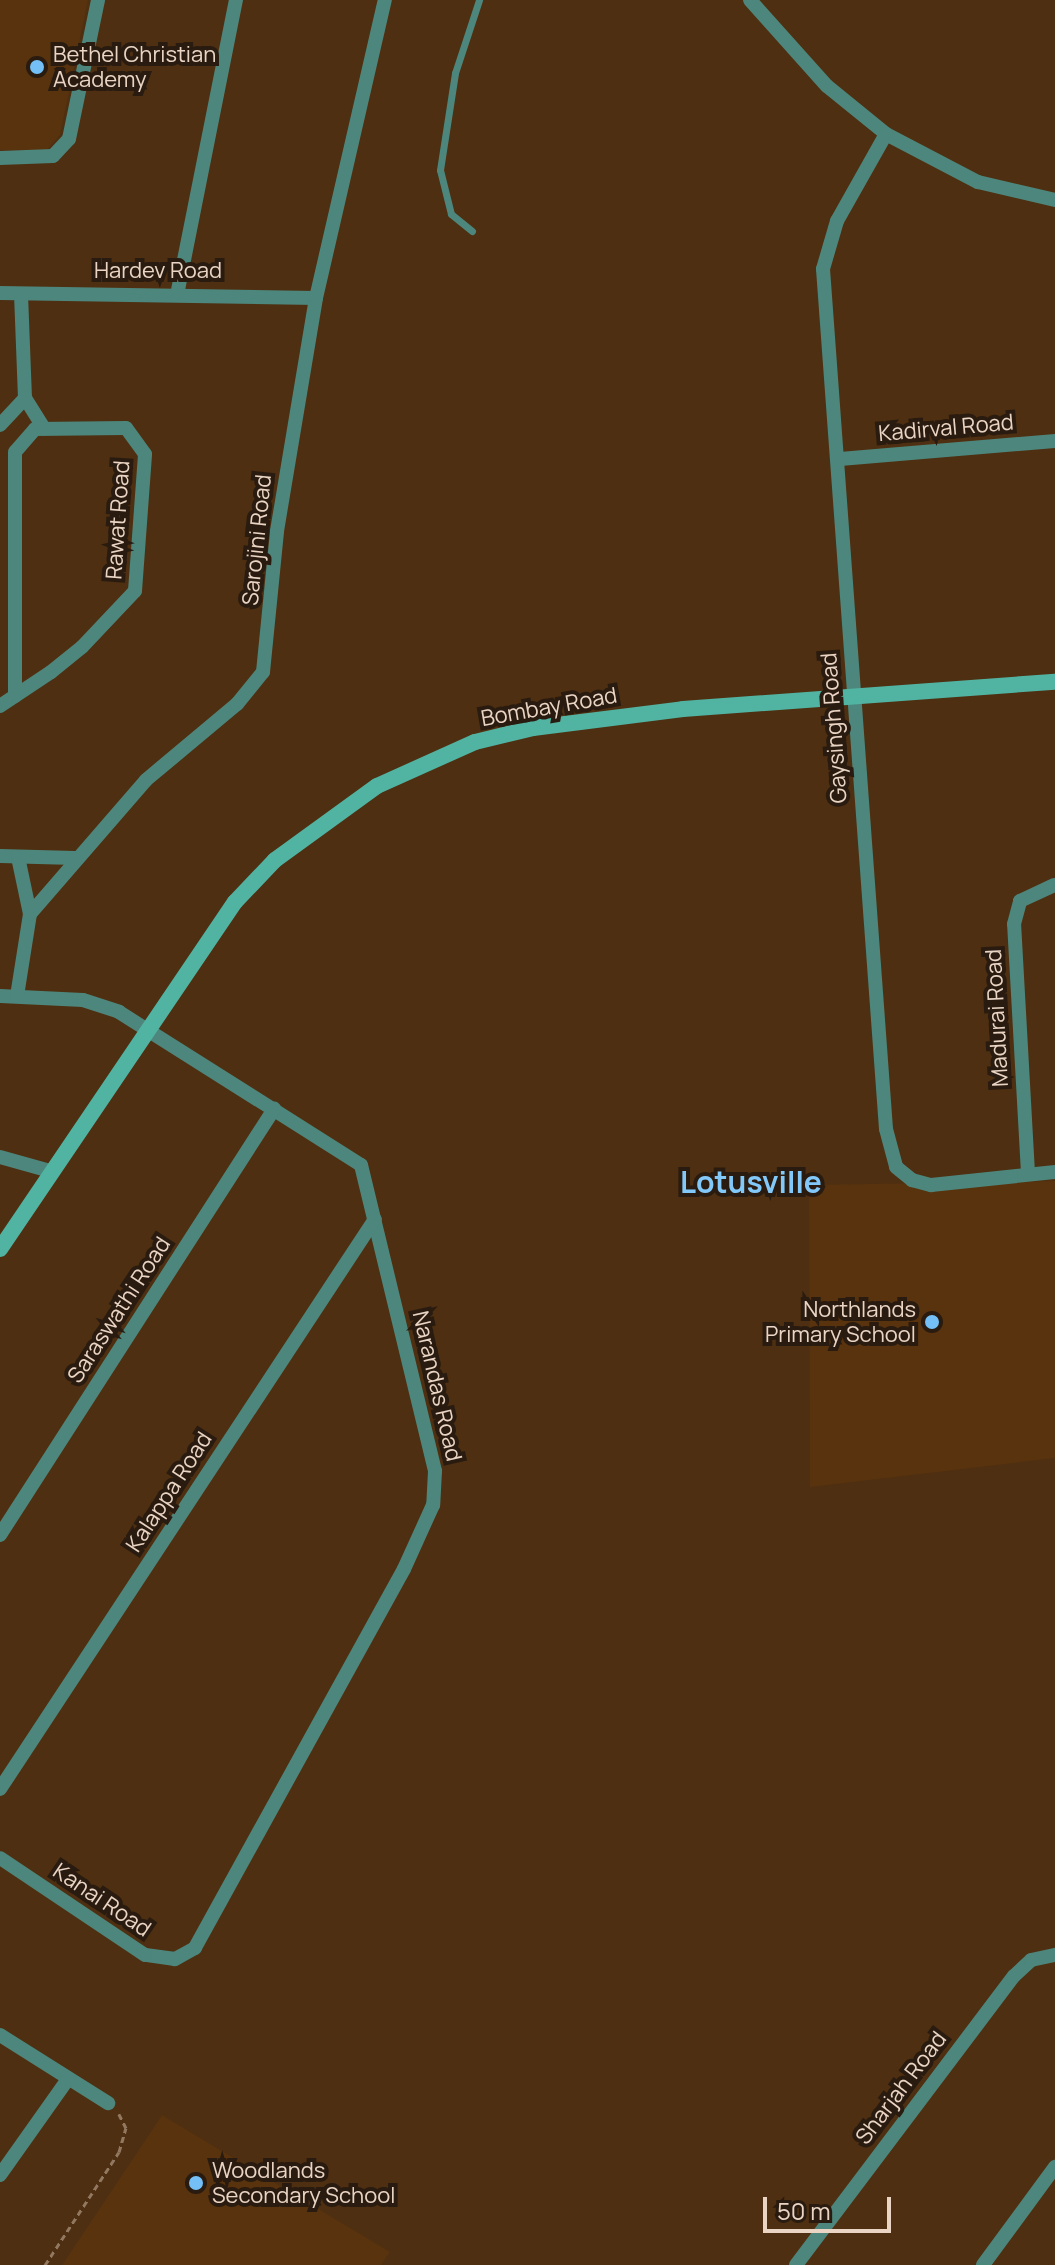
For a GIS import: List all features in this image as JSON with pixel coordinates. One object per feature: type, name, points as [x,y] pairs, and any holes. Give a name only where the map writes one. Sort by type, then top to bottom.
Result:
[{"type":"street","points":[[0,158],[53,156],[69,139],[98,0]]},
{"type":"street","points":[[178,290],[236,0]]},
{"type":"street","name":"Sarojini Road","points":[[17,996],[30,914],[75,858],[146,780],[237,704],[263,672],[277,531],[316,298],[385,0]]},
{"type":"street","points":[[750,0],[827,86],[886,134],[978,182],[1055,200]]},
{"type":"street","name":"Gaysingh Road","points":[[886,134],[825,251],[854,695],[890,1152],[902,1173],[931,1185],[1055,1172]]},
{"type":"street","name":"Hardev Road","points":[[0,293],[178,290],[316,298]]},
{"type":"street","points":[[15,696],[13,472],[19,444],[44,428],[25,398],[21,294]]},
{"type":"street","points":[[0,425],[25,398]]},
{"type":"street","name":"Rawat Road","points":[[0,706],[118,617],[139,574],[141,441],[114,425],[44,428]]},
{"type":"street","name":"Kadirval Road","points":[[840,459],[1055,441]]},
{"type":"street","name":"Bombay Road","points":[[0,1249],[187,964],[275,860],[377,786],[421,764],[533,728],[854,695],[1055,682]]},
{"type":"street","points":[[0,856],[75,858]]},
{"type":"street","points":[[18,857],[30,914]]},
{"type":"street","name":"Madurai Road","points":[[1028,1173],[1014,924],[1020,901],[1055,885]]},
{"type":"street","name":"Narandas Road","points":[[0,996],[103,1004],[361,1165],[435,1471],[433,1505],[202,1941],[186,1956]]},
{"type":"street","name":"Saraswathi Road","points":[[0,1535],[274,1109]]},
{"type":"street","points":[[0,1157],[50,1171]]},
{"type":"street","name":"Kalappa Road","points":[[0,1789],[375,1219]]},
{"type":"street","name":"Kanai Road","points":[[0,1858],[127,1946],[161,1960],[186,1956]]},
{"type":"street","name":"Sharjah Road","points":[[796,2265],[1014,1976],[1031,1960],[1055,1955]]},
{"type":"street","points":[[0,2035],[108,2103]]},
{"type":"street","points":[[0,2175],[68,2079]]},
{"type":"street","points":[[983,2265],[1055,2167]]},
{"type":"lane","points":[[472,231],[451,214],[440,170],[455,73],[479,0]]},
{"type":"path","points":[[45,2265],[124,2140],[125,2120],[108,2103]]},
{"type":"shaded area","name":"Bethel Christian Academy","points":[[0,0],[88,0],[60,135],[46,151],[0,150]]},
{"type":"shaded area","name":"Northlands Primary School","points":[[1055,1181],[1055,1458],[810,1487],[809,1185]]},
{"type":"shaded area","name":"Woodlands Secondary School","points":[[162,2115],[390,2252],[381,2265],[62,2265]]},
{"type":"place","name":"Bethel Christian Academy","points":[[37,67]]},
{"type":"place","name":"Northlands Primary School","points":[[932,1322]]},
{"type":"place","name":"Woodlands Secondary School","points":[[196,2183]]},
{"type":"district","name":"Lotusville","points":[[751,1182]]}]
